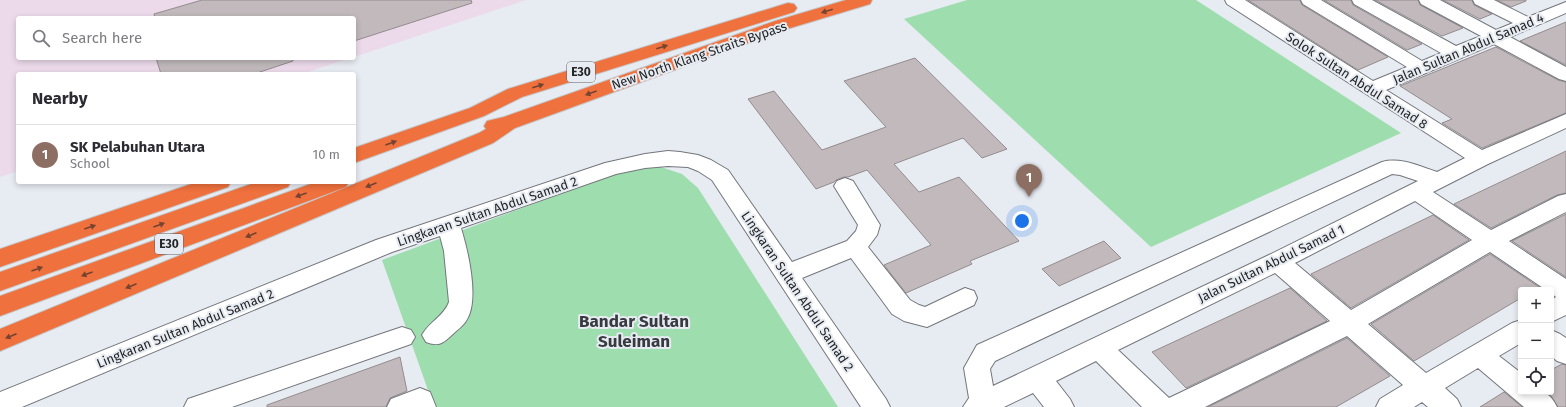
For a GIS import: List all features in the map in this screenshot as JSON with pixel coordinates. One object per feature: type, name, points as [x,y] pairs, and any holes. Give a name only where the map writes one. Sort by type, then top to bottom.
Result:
[{"type":"highway","name":"New North Klang Straits Bypass","points":[[356,155],[477,112],[515,93],[812,0]]},
{"type":"highway","name":"New North Klang Straits Bypass","points":[[356,175],[482,129],[508,123],[781,25],[864,0]]},
{"type":"highway","points":[[356,139],[470,103],[515,93]]},
{"type":"highway","points":[[0,340],[486,138],[508,123]]},
{"type":"highway","points":[[0,258],[214,184]]},
{"type":"highway","name":"E30","points":[[0,282],[274,184]]},
{"type":"highway","name":"E30","points":[[0,306],[333,184]]},
{"type":"street","name":"Solok Sultan Abdul Samad 8","points":[[1233,0],[1481,159]]},
{"type":"street","points":[[1308,0],[1421,68]]},
{"type":"street","points":[[1360,0],[1455,53]]},
{"type":"street","points":[[1427,0],[1566,75]]},
{"type":"street","points":[[1481,0],[1526,23]]},
{"type":"street","points":[[1537,0],[1562,9]]},
{"type":"street","name":"Jalan Sultan Abdul Samad 4","points":[[1371,89],[1562,9]]},
{"type":"street","name":"Jalan Sultan Abdul Samad 1","points":[[980,406],[1098,347],[1277,261],[1481,159],[1560,129]]},
{"type":"street","name":"Lingkaran Sultan Abdul Samad 2","points":[[12,402],[384,246],[612,168],[646,161],[676,159],[700,163],[720,175],[876,407]]},
{"type":"street","points":[[980,406],[977,368],[986,353],[1389,167],[1402,168],[1438,180]]},
{"type":"street","points":[[787,274],[856,247],[866,234],[869,224],[845,186]]},
{"type":"street","points":[[1416,191],[1566,291]]},
{"type":"street","points":[[1178,407],[1348,324],[1489,241],[1566,202]]},
{"type":"street","points":[[435,335],[458,315],[461,302],[456,251],[448,224]]},
{"type":"street","points":[[856,247],[901,307],[913,314],[927,317],[965,298]]},
{"type":"street","points":[[1277,261],[1348,324],[1447,407]]},
{"type":"street","points":[[1554,310],[1566,303]]},
{"type":"street","points":[[1390,407],[1518,332]]},
{"type":"street","points":[[198,407],[402,337]]},
{"type":"street","points":[[1554,343],[1566,353]]},
{"type":"street","points":[[1098,347],[1160,407]]},
{"type":"street","points":[[1479,354],[1518,386]]},
{"type":"street","points":[[1037,378],[1060,407]]},
{"type":"street","points":[[1529,395],[1543,407]]},
{"type":"shaded area","points":[[0,0],[526,0],[356,56],[356,16],[16,16],[16,60],[344,60],[308,72],[16,72],[16,172],[0,177]]},
{"type":"green space","points":[[967,0],[1196,0],[1401,133],[1151,247],[904,19]]},
{"type":"green space","points":[[658,166],[682,174],[698,188],[838,407],[434,407],[382,260],[625,170]]},
{"type":"building","points":[[202,0],[471,0],[472,3],[356,40],[356,16],[154,16],[154,14]]},
{"type":"building","points":[[1248,0],[1300,0],[1302,5],[1388,57],[1358,70]]},
{"type":"building","points":[[1324,0],[1351,0],[1353,5],[1422,44],[1407,50]]},
{"type":"building","points":[[1375,0],[1418,0],[1420,5],[1463,28],[1442,36]]},
{"type":"building","points":[[1443,0],[1472,0],[1474,5],[1492,14],[1480,19]]},
{"type":"building","points":[[1497,0],[1526,0],[1526,1],[1511,7]]},
{"type":"building","points":[[1566,22],[1566,65],[1520,41]]},
{"type":"building","points":[[1496,47],[1558,80],[1566,82],[1566,113],[1482,148],[1442,123],[1452,119],[1400,86]]},
{"type":"building","points":[[915,58],[1007,149],[982,158],[963,138],[894,164],[919,192],[959,177],[1019,241],[970,261],[972,264],[906,293],[884,265],[931,245],[867,170],[844,177],[816,189],[748,99],[774,91],[822,150],[886,127],[844,81]]},
{"type":"building","points":[[157,60],[293,60],[260,72],[160,72]]},
{"type":"building","points":[[1566,151],[1566,193],[1557,195],[1491,228],[1454,204]]},
{"type":"building","points":[[1566,214],[1566,277],[1512,241]]},
{"type":"building","points":[[1433,215],[1469,240],[1351,308],[1311,274]]},
{"type":"building","points":[[1104,241],[1121,258],[1059,286],[1042,269]]},
{"type":"building","points":[[1490,254],[1539,287],[1518,287],[1518,300],[1414,361],[1371,324]]},
{"type":"building","points":[[1290,288],[1327,321],[1186,388],[1152,352]]},
{"type":"building","points":[[1347,338],[1390,376],[1336,407],[1208,407]]},
{"type":"building","points":[[400,357],[407,391],[390,398],[386,407],[267,407],[267,405]]},
{"type":"building","points":[[1562,364],[1566,365],[1566,407],[1558,407],[1550,395],[1554,395],[1554,368]]},
{"type":"building","points":[[1504,392],[1522,407],[1480,407]]},
{"type":"place","name":"SK Pelabuhan Utara","points":[[1029,197]]},
{"type":"district","name":"Bandar Sultan Suleiman","points":[[634,331]]}]
